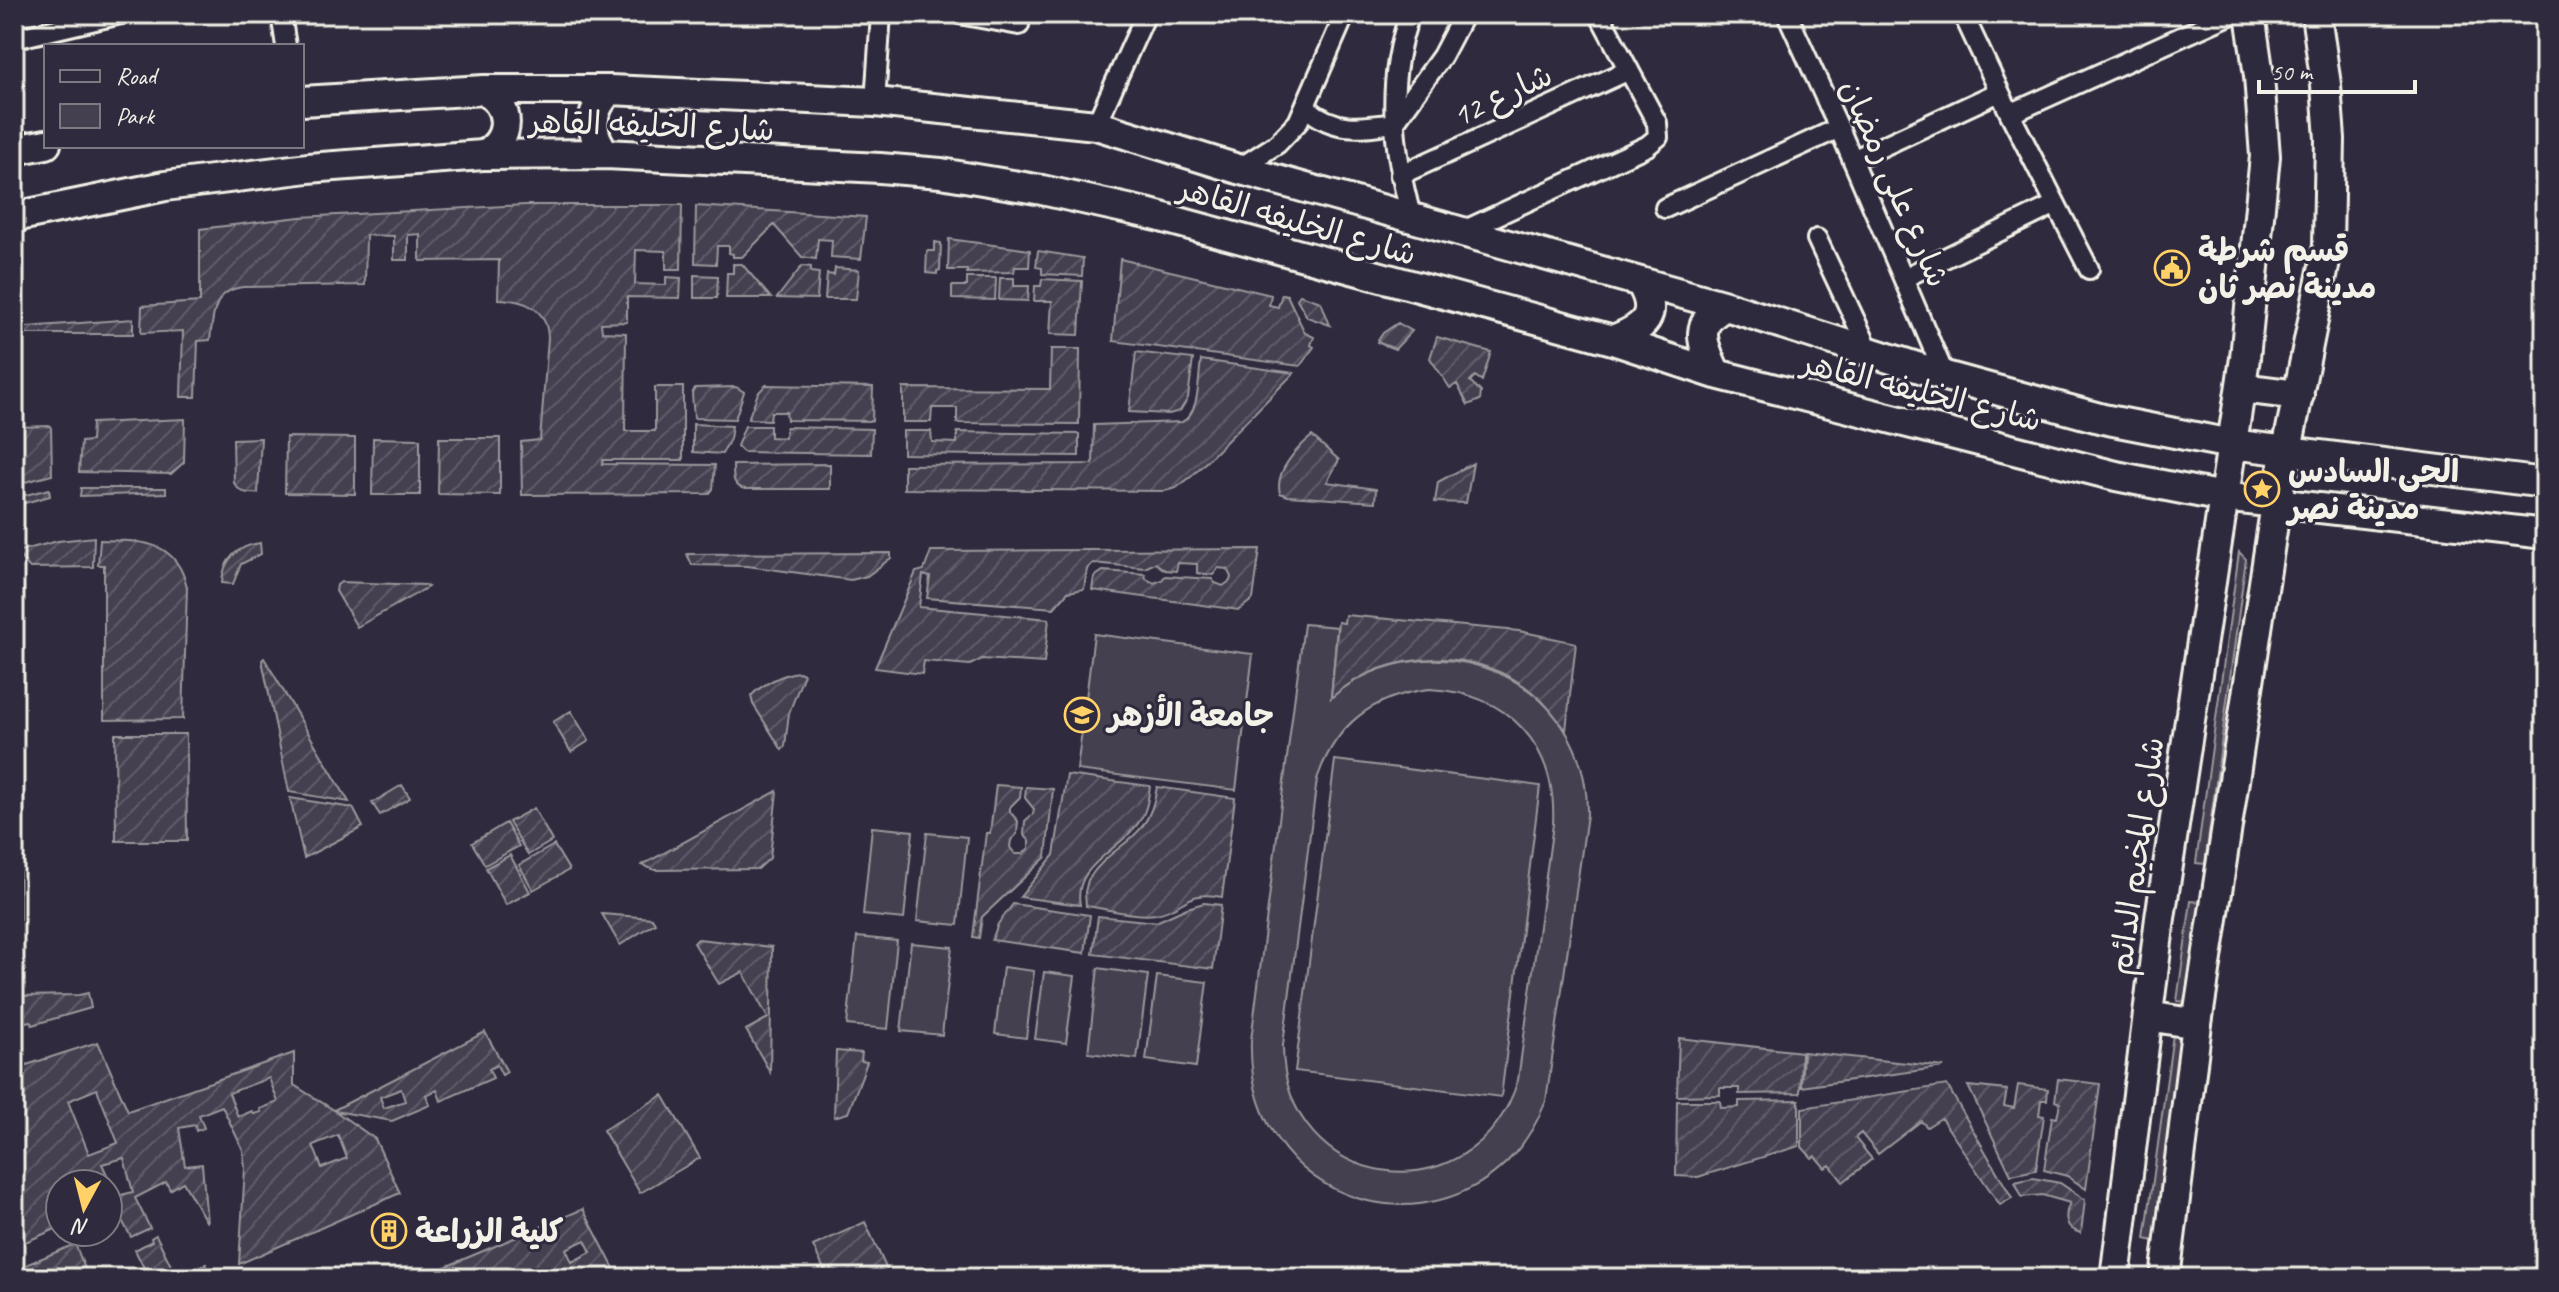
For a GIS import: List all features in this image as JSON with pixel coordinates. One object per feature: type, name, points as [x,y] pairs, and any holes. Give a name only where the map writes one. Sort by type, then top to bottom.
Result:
[{"type":"main road","name":"شارع المخيم الدائم","points":[[2115,1278],[2148,1016],[2241,388],[2265,156],[2259,76],[2250,14]]},
{"type":"main road","points":[[2165,1278],[2197,1024],[2276,504],[2328,246],[2331,192],[2326,85],[2316,14]]},
{"type":"main road","name":"شارع الخليفه القاهر","points":[[304,101],[484,90],[610,90],[875,102],[1096,125],[1412,219],[1726,306],[1945,376],[2103,419],[2286,452],[2545,483]]},
{"type":"main road","points":[[483,155],[503,137],[505,118],[499,101],[484,90]]},
{"type":"main road","points":[[606,154],[596,139],[593,121],[598,104],[610,90]]},
{"type":"main road","points":[[14,150],[44,144]]},
{"type":"main road","name":"شارع الخليفه القاهر","points":[[14,217],[180,183],[308,168],[483,155],[606,154],[941,173],[1042,190],[1146,213],[1613,340],[1716,374],[2116,476],[2223,497],[2545,534]]},
{"type":"main road","points":[[1613,340],[1639,328],[1647,317],[1649,303],[1641,283]]},
{"type":"main road","points":[[1716,374],[1703,344],[1703,331],[1712,314],[1726,306]]},
{"type":"main road","points":[[2241,388],[2299,395]]},
{"type":"main road","points":[[2148,1016],[2197,1024]]},
{"type":"street","points":[[14,39],[121,14]]},
{"type":"street","points":[[281,14],[286,44]]},
{"type":"street","points":[[875,102],[881,14]]},
{"type":"street","points":[[959,14],[1019,25]]},
{"type":"street","points":[[1096,125],[1146,14]]},
{"type":"street","points":[[1238,169],[1288,134],[1307,108],[1345,14]]},
{"type":"street","points":[[1410,14],[1396,66],[1394,123],[1400,175],[1412,219]]},
{"type":"street","points":[[1307,108],[1318,118],[1346,128],[1394,123],[1442,56],[1464,14]]},
{"type":"street","points":[[1460,232],[1654,143],[1658,137],[1657,123],[1599,14]]},
{"type":"street","name":"شارع على رمضان","points":[[1787,14],[1945,376]]},
{"type":"street","points":[[1963,14],[2089,269]]},
{"type":"street","points":[[2010,114],[2212,18],[2232,14]]},
{"type":"street","name":"شارع 12","points":[[1400,175],[1629,70]]},
{"type":"street","points":[[1853,160],[1999,92]]},
{"type":"street","points":[[1665,208],[1839,128]]},
{"type":"street","points":[[1904,278],[2056,204]]},
{"type":"street","points":[[1817,239],[1870,352]]},
{"type":"green space","points":[[525,205],[682,205],[681,269],[666,269],[666,251],[636,250],[635,284],[666,285],[666,277],[681,278],[680,298],[627,297],[627,322],[601,323],[602,332],[626,333],[625,431],[655,431],[655,387],[683,387],[683,460],[603,460],[602,464],[715,465],[713,489],[709,494],[522,495],[521,442],[540,440],[547,327],[539,312],[532,307],[517,301],[498,299],[499,260],[420,261],[420,234],[408,235],[408,260],[394,260],[394,236],[366,235],[365,285],[243,287],[226,293],[216,306],[210,340],[198,341],[196,397],[181,397],[183,331],[141,333],[142,306],[200,302],[200,229],[300,217]]},
{"type":"green space","points":[[696,206],[866,217],[861,259],[831,257],[832,240],[818,239],[816,259],[802,257],[774,225],[742,257],[733,257],[729,246],[717,246],[716,264],[695,263]]},
{"type":"green space","points":[[949,239],[1030,250],[1029,267],[1015,267],[1014,272],[967,273],[967,270],[948,270]]},
{"type":"green space","points":[[935,242],[941,243],[940,270],[937,274],[926,273],[927,251],[935,251]]},
{"type":"green space","points":[[1038,251],[1083,258],[1082,276],[1042,274],[1042,268],[1036,267]]},
{"type":"green space","points":[[1120,259],[1271,295],[1269,305],[1278,307],[1282,294],[1287,295],[1305,333],[1314,337],[1311,345],[1314,347],[1300,366],[1113,341]]},
{"type":"green space","points":[[733,264],[742,264],[771,298],[726,298],[727,273],[733,273]]},
{"type":"green space","points":[[802,266],[811,267],[811,272],[819,273],[817,299],[777,298]]},
{"type":"green space","points":[[835,268],[859,270],[856,299],[825,299],[827,274],[834,275]]},
{"type":"green space","points":[[694,275],[718,276],[717,298],[694,298]]},
{"type":"green space","points":[[967,278],[996,278],[995,300],[952,299],[952,286],[967,286]]},
{"type":"green space","points":[[1000,278],[1014,278],[1014,286],[1029,286],[1028,301],[999,300]]},
{"type":"green space","points":[[1042,279],[1082,281],[1079,335],[1050,334],[1052,301],[1034,301],[1035,286],[1041,286]]},
{"type":"green space","points":[[1300,295],[1321,302],[1330,325],[1307,317],[1297,299]]},
{"type":"green space","points":[[133,319],[133,334],[14,334],[14,328]]},
{"type":"green space","points":[[1398,323],[1412,331],[1395,349],[1377,342],[1383,333]]},
{"type":"green space","points":[[1437,337],[1491,352],[1482,381],[1475,376],[1470,381],[1481,392],[1480,400],[1468,405],[1457,384],[1450,388],[1430,358]]},
{"type":"green space","points":[[1051,349],[1080,349],[1079,424],[957,423],[957,408],[932,408],[931,422],[903,422],[903,388],[1050,389]]},
{"type":"green space","points":[[1136,352],[1193,359],[1188,398],[1180,411],[1169,414],[1129,412]]},
{"type":"green space","points":[[1201,360],[1294,373],[1192,476],[1176,488],[1165,491],[904,489],[904,465],[1093,464],[1094,425],[1182,422],[1188,418],[1197,395]]},
{"type":"green space","points":[[766,385],[873,387],[872,421],[787,420],[786,412],[771,412],[770,420],[748,419],[758,393]]},
{"type":"green space","points":[[736,387],[744,392],[735,419],[694,418],[692,394],[695,388]]},
{"type":"green space","points":[[185,419],[184,462],[171,474],[79,472],[81,442],[91,441],[92,423]]},
{"type":"green space","points":[[693,424],[732,426],[730,439],[722,454],[693,452]]},
{"type":"green space","points":[[51,426],[52,475],[14,485],[14,427]]},
{"type":"green space","points":[[745,426],[770,426],[770,437],[785,438],[786,427],[872,429],[871,454],[743,452],[737,446]]},
{"type":"green space","points":[[903,431],[931,431],[932,442],[957,443],[957,432],[1079,434],[1079,456],[903,454]]},
{"type":"green space","points":[[1312,436],[1339,460],[1327,482],[1376,489],[1375,502],[1280,493],[1280,477],[1284,469]]},
{"type":"green space","points":[[286,437],[355,438],[355,494],[285,493]]},
{"type":"green space","points":[[261,438],[258,493],[244,492],[234,483],[233,439]]},
{"type":"green space","points":[[373,438],[420,439],[420,495],[372,495]]},
{"type":"green space","points":[[439,438],[500,438],[500,495],[438,494]]},
{"type":"green space","points":[[1473,463],[1466,503],[1435,502],[1438,482]]},
{"type":"green space","points":[[830,464],[830,489],[745,489],[735,483],[733,477],[733,465]]},
{"type":"green space","points":[[81,488],[166,488],[166,493],[80,496]]},
{"type":"green space","points":[[49,489],[50,496],[14,506],[14,498]]},
{"type":"green space","points":[[94,537],[93,567],[30,568],[15,552],[58,541]]},
{"type":"green space","points":[[100,540],[155,546],[175,560],[182,571],[187,587],[183,719],[104,720],[104,565],[98,565]]},
{"type":"green space","points":[[260,543],[261,554],[241,564],[233,584],[222,583],[228,561],[244,547]]},
{"type":"green space","points":[[1260,549],[1253,599],[1239,610],[1092,590],[1094,577],[1103,571],[1145,574],[1146,579],[1154,583],[1165,576],[1212,579],[1223,586],[1230,581],[1227,569],[1218,568],[1213,575],[1197,573],[1197,564],[1178,563],[1176,571],[1165,570],[1155,563],[1145,568],[1093,563],[1087,569],[1084,589],[1068,592],[1054,608],[927,598],[930,577],[923,575],[919,607],[1049,619],[1044,663],[982,659],[970,665],[924,661],[922,674],[875,668],[916,572],[924,570],[931,551]]},
{"type":"green space","points":[[2239,552],[2246,559],[2205,864],[2196,863]]},
{"type":"green space","points":[[891,553],[891,558],[867,576],[851,580],[747,566],[692,565],[687,554]]},
{"type":"green space","points":[[14,559],[19,568],[18,650],[14,650]]},
{"type":"green space","points":[[341,582],[428,587],[357,627],[336,591]]},
{"type":"green space","points":[[1345,615],[1519,631],[1576,643],[1566,730],[1538,697],[1515,680],[1489,668],[1462,661],[1434,659],[1379,669],[1354,681],[1331,698],[1338,622],[1344,623]]},
{"type":"green space","points":[[1304,624],[1337,627],[1331,697],[1372,673],[1415,661],[1458,661],[1499,673],[1534,695],[1563,727],[1581,767],[1587,815],[1546,1101],[1514,1154],[1471,1188],[1422,1204],[1371,1202],[1324,1183],[1285,1150],[1259,1102],[1251,1040]],"holes":[[[1429,689],[1457,693],[1504,712],[1522,728],[1536,747],[1552,795],[1553,824],[1518,1080],[1496,1125],[1463,1154],[1424,1169],[1384,1170],[1346,1158],[1313,1133],[1291,1095],[1283,1045],[1317,779],[1334,743],[1345,728],[1373,706]]]},
{"type":"green space","points":[[1094,634],[1253,654],[1236,790],[1077,770]]},
{"type":"green space","points":[[264,658],[349,802],[289,792]]},
{"type":"green space","points":[[16,666],[16,789],[14,789]]},
{"type":"green space","points":[[799,672],[804,674],[789,713],[782,750],[751,696],[773,680]]},
{"type":"green space","points":[[571,711],[589,741],[571,752],[553,722]]},
{"type":"green space","points":[[115,734],[186,734],[187,841],[116,841]]},
{"type":"green space","points":[[1335,760],[1540,786],[1501,1097],[1295,1071]]},
{"type":"green space","points":[[1067,775],[1150,786],[1144,814],[1131,832],[1090,869],[1079,891],[1080,905],[1020,897],[1054,855]]},
{"type":"green space","points":[[402,785],[410,798],[380,815],[372,803]]},
{"type":"green space","points":[[996,785],[1021,787],[1020,797],[1010,807],[1010,812],[1018,821],[1017,834],[1011,840],[1010,847],[1015,854],[1023,854],[1029,848],[1029,840],[1024,835],[1025,821],[1034,809],[1025,798],[1026,787],[1053,789],[1046,857],[982,917],[979,938],[973,937],[986,833],[990,833]]},
{"type":"green space","points":[[1157,787],[1235,798],[1222,897],[1201,896],[1166,912],[1148,915],[1086,906],[1088,880],[1108,856],[1138,832],[1153,806]]},
{"type":"green space","points":[[777,791],[770,858],[758,869],[655,870],[642,865]]},
{"type":"green space","points":[[290,798],[353,808],[363,827],[304,858]]},
{"type":"green space","points":[[14,807],[19,807],[20,950],[14,950]]},
{"type":"green space","points":[[534,808],[552,841],[528,855],[509,822]]},
{"type":"green space","points":[[506,823],[519,846],[485,865],[472,843]]},
{"type":"green space","points":[[872,827],[913,831],[904,919],[863,915]]},
{"type":"green space","points":[[927,833],[967,837],[958,925],[917,921]]},
{"type":"green space","points":[[554,845],[569,870],[533,890],[519,865]]},
{"type":"green space","points":[[510,855],[530,892],[506,905],[486,868]]},
{"type":"green space","points":[[2191,901],[2200,902],[2186,1002],[2177,1001]]},
{"type":"green space","points":[[1204,903],[1221,905],[1213,969],[1093,954],[1098,916],[1156,922]]},
{"type":"green space","points":[[1013,904],[1090,915],[1085,953],[992,940],[998,924]]},
{"type":"green space","points":[[602,914],[652,918],[655,923],[620,945]]},
{"type":"green space","points":[[857,937],[897,941],[888,1029],[847,1025]]},
{"type":"green space","points":[[698,939],[772,947],[770,1072],[746,1030],[768,1018],[743,972],[719,984],[694,943]]},
{"type":"green space","points":[[911,943],[952,947],[942,1035],[901,1031]]},
{"type":"green space","points":[[14,961],[17,961],[17,996],[88,993],[91,1008],[32,1025],[31,1021],[14,1024]]},
{"type":"green space","points":[[1003,967],[1034,971],[1026,1038],[995,1034]]},
{"type":"green space","points":[[1098,968],[1148,975],[1137,1059],[1088,1053]]},
{"type":"green space","points":[[1044,972],[1075,976],[1066,1043],[1035,1039]]},
{"type":"green space","points":[[1157,976],[1207,982],[1196,1067],[1146,1060]]},
{"type":"green space","points":[[485,1032],[507,1072],[502,1075],[497,1065],[489,1069],[493,1078],[441,1101],[437,1090],[426,1095],[430,1105],[392,1121],[335,1111],[375,1139],[400,1193],[239,1264],[245,1168],[243,1150],[222,1106],[199,1115],[204,1128],[196,1131],[195,1125],[179,1128],[185,1166],[202,1164],[207,1223],[183,1182],[170,1190],[166,1182],[135,1198],[150,1228],[131,1237],[124,1224],[124,1194],[133,1192],[124,1158],[102,1164],[104,1168],[44,1168],[44,1234],[14,1247],[14,1069],[98,1042],[128,1111],[294,1053],[294,1085],[334,1110]],"holes":[[[269,1078],[278,1102],[260,1109],[261,1112],[254,1114],[252,1111],[238,1117],[229,1093]],[[97,1089],[118,1143],[89,1154],[68,1101]],[[401,1089],[405,1101],[384,1108],[380,1097]],[[338,1135],[347,1158],[322,1168],[313,1145]]]},
{"type":"green space","points":[[2173,1034],[2182,1035],[2154,1241],[2145,1239]]},
{"type":"green space","points":[[1679,1038],[1801,1052],[1800,1093],[1739,1094],[1739,1088],[1720,1088],[1720,1095],[1677,1096]]},
{"type":"green space","points":[[836,1051],[862,1053],[861,1061],[867,1062],[848,1113],[834,1117]]},
{"type":"green space","points":[[1803,1052],[1944,1067],[1801,1087]]},
{"type":"green space","points":[[2058,1079],[2100,1084],[2086,1189],[2067,1176],[2044,1170],[2052,1117],[2057,1118],[2060,1103],[2055,1101]]},
{"type":"green space","points":[[1947,1085],[2012,1198],[2000,1205],[1941,1118],[1927,1127],[1921,1121],[1878,1154],[1861,1133],[1855,1138],[1872,1159],[1843,1182],[1830,1165],[1825,1168],[1802,1147],[1802,1108]]},
{"type":"green space","points":[[2018,1085],[2048,1089],[2047,1100],[2041,1100],[2039,1115],[2044,1116],[2036,1170],[2011,1175],[1968,1086],[2007,1090],[2004,1106],[2014,1108]]},
{"type":"green space","points":[[663,1095],[700,1158],[640,1193],[603,1130]]},
{"type":"green space","points":[[1799,1100],[1799,1146],[1698,1177],[1676,1176],[1677,1101],[1720,1101],[1721,1108],[1739,1107],[1739,1101]]},
{"type":"green space","points":[[2033,1178],[2060,1183],[2085,1200],[2081,1233],[2068,1225],[2070,1203],[2042,1195],[2022,1197],[2015,1182]]},
{"type":"green space","points":[[583,1209],[619,1278],[419,1278]],"holes":[[[585,1240],[591,1252],[572,1262],[566,1249]]]},
{"type":"green space","points":[[865,1222],[888,1272],[874,1278],[828,1278],[813,1246]]},
{"type":"green space","points":[[156,1235],[177,1278],[149,1278],[135,1250],[152,1241],[151,1238]]},
{"type":"green space","points":[[66,1248],[77,1248],[87,1274],[77,1278],[14,1278],[14,1270]]},
{"type":"green space","points":[[206,1264],[207,1278],[177,1278]]},
{"type":"place","name":"قسم شرطة مدينة نصر ثان","points":[[2172,268]]},
{"type":"place","name":"الحى السادس مدينة نصر","points":[[2262,489]]},
{"type":"place","name":"جامعة الأزهر","points":[[1082,715]]},
{"type":"place","name":"كلية الزراعة","points":[[389,1231]]}]
